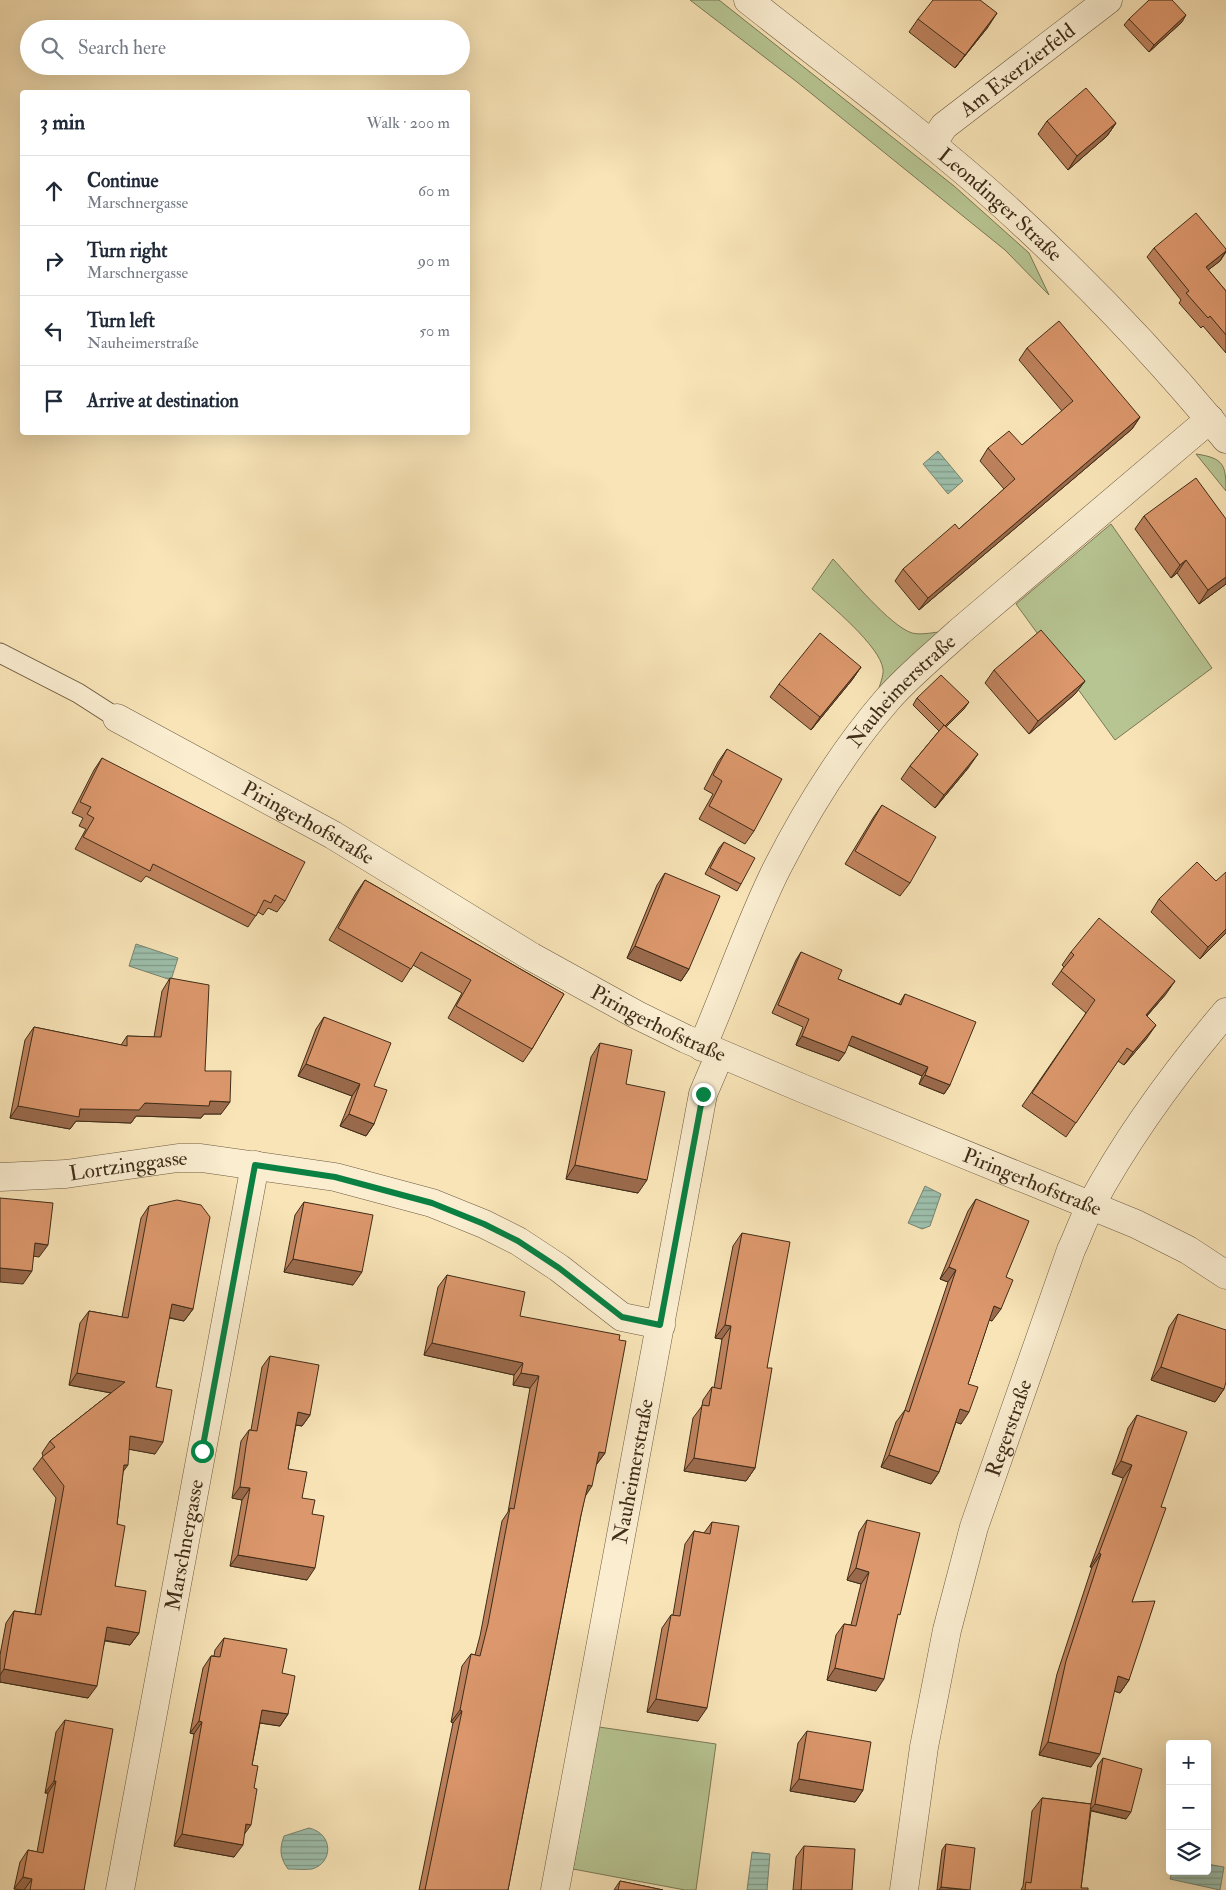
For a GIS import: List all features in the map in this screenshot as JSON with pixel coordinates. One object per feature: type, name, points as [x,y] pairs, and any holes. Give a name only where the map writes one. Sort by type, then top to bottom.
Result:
[{"type":"street","name":"Leondinger Straße","points":[[748,0],[932,144],[1003,206],[1074,271],[1218,429]]},
{"type":"street","name":"Am Exerzierfeld","points":[[932,144],[944,126],[1108,0]]},
{"type":"street","name":"Nauheimerstraße","points":[[555,1890],[711,1050],[749,928],[777,868],[812,806],[862,730],[889,699],[952,638],[1218,429]]},
{"type":"street","name":"Piringerhofstraße","points":[[117,718],[333,835],[548,966],[637,1015],[711,1050],[1090,1207],[1136,1224],[1188,1250],[1226,1275]]},
{"type":"street","name":"Regerstraße","points":[[904,1890],[924,1747],[947,1630],[972,1533],[1071,1250],[1090,1207],[1155,1103],[1201,1041],[1226,1012]]},
{"type":"street","name":"Lortzinggasse","points":[[0,1177],[66,1174],[178,1158],[201,1158],[255,1165]]},
{"type":"street","points":[[255,1165],[335,1177],[432,1203],[484,1224],[518,1241],[559,1268],[622,1317],[660,1325]]},
{"type":"street","name":"Marschnergasse","points":[[120,1890],[255,1165]]},
{"type":"lane","points":[[0,653],[78,694],[117,718]]},
{"type":"shaded area","points":[[690,0],[719,0],[954,186],[1029,253],[1049,295],[1005,250],[797,82]]},
{"type":"shaded area","points":[[938,451],[963,481],[948,494],[923,464]]},
{"type":"shaded area","points":[[1196,454],[1212,458],[1222,464],[1226,491]]},
{"type":"shaded area","points":[[1111,524],[1212,668],[1115,740],[1016,604]]},
{"type":"shaded area","points":[[833,559],[882,611],[903,629],[915,634],[939,632],[878,692],[883,669],[873,649],[842,615],[812,589]]},
{"type":"shaded area","points":[[136,944],[178,958],[171,980],[129,966]]},
{"type":"shaded area","points":[[925,1186],[941,1194],[930,1226],[922,1229],[908,1223]]},
{"type":"shaded area","points":[[599,1727],[716,1744],[696,1890],[685,1890],[573,1869]]},
{"type":"shaded area","points":[[309,1828],[317,1831],[326,1842],[328,1849],[324,1861],[312,1869],[288,1869],[281,1853],[284,1836]]},
{"type":"shaded area","points":[[752,1852],[770,1854],[767,1890],[747,1890]]},
{"type":"shaded area","points":[[1211,1865],[1224,1867],[1220,1890],[1170,1879],[1171,1875],[1211,1875]]},
{"type":"building","points":[[933,0],[980,0],[997,13],[965,55],[918,19]]},
{"type":"building","points":[[1149,0],[1172,0],[1186,15],[1154,45],[1129,19]]},
{"type":"building","points":[[1086,88],[1116,123],[1077,156],[1047,121]]},
{"type":"building","points":[[1196,213],[1226,249],[1206,267],[1226,291],[1226,335],[1210,316],[1208,318],[1186,293],[1189,291],[1154,248]]},
{"type":"building","points":[[1059,321],[1140,417],[928,598],[903,569],[955,524],[959,529],[1015,479],[988,448],[1009,431],[1022,445],[1073,401],[1027,348]]},
{"type":"building","points":[[1196,478],[1226,519],[1226,577],[1208,590],[1186,560],[1180,565],[1144,516]]},
{"type":"building","points":[[1041,630],[1085,681],[1038,721],[994,670]]},
{"type":"building","points":[[820,633],[861,667],[820,717],[779,684]]},
{"type":"building","points":[[941,675],[969,702],[945,726],[917,698]]},
{"type":"building","points":[[944,725],[978,754],[944,795],[910,766]]},
{"type":"building","points":[[727,749],[782,779],[754,831],[709,806],[722,781],[713,775]]},
{"type":"building","points":[[102,758],[305,862],[285,901],[275,895],[271,903],[264,900],[256,916],[153,864],[150,871],[83,837],[94,818],[87,814],[91,807],[80,802]]},
{"type":"building","points":[[882,805],[936,837],[910,883],[855,851]]},
{"type":"building","points":[[724,842],[755,858],[741,884],[710,868]]},
{"type":"building","points":[[1197,862],[1216,881],[1226,872],[1226,929],[1208,947],[1159,899]]},
{"type":"building","points":[[665,873],[720,896],[689,969],[635,946]]},
{"type":"building","points":[[365,880],[564,994],[532,1049],[456,1006],[471,980],[421,952],[411,969],[338,928]]},
{"type":"building","points":[[1099,918],[1175,981],[1146,1015],[1156,1025],[1133,1052],[1127,1048],[1076,1123],[1032,1093],[1095,1000],[1061,971],[1074,955],[1071,952]]},
{"type":"building","points":[[801,952],[842,970],[838,979],[901,1005],[905,994],[976,1022],[950,1085],[925,1075],[928,1067],[852,1036],[845,1053],[802,1036],[809,1019],[778,1005]]},
{"type":"building","points":[[170,978],[209,985],[205,1071],[231,1071],[230,1102],[210,1101],[209,1106],[145,1103],[139,1110],[80,1109],[79,1117],[18,1106],[34,1027],[127,1046],[127,1036],[161,1037]]},
{"type":"building","points":[[324,1017],[391,1043],[374,1086],[387,1090],[374,1124],[349,1114],[360,1084],[306,1064]]},
{"type":"building","points":[[600,1043],[632,1050],[626,1084],[665,1092],[647,1180],[575,1165]]},
{"type":"building","points":[[0,1198],[53,1203],[48,1245],[35,1243],[32,1271],[0,1268]]},
{"type":"building","points":[[976,1199],[1029,1221],[1006,1277],[1013,1280],[1001,1309],[994,1306],[968,1384],[978,1387],[969,1412],[960,1409],[939,1472],[889,1455],[905,1410],[909,1412],[956,1270],[949,1267]]},
{"type":"building","points":[[177,1200],[201,1205],[210,1217],[193,1309],[172,1304],[156,1387],[172,1390],[163,1442],[130,1436],[128,1465],[124,1465],[117,1524],[125,1526],[115,1586],[146,1591],[139,1633],[107,1627],[97,1686],[4,1669],[14,1611],[41,1615],[64,1486],[42,1457],[55,1447],[50,1441],[125,1382],[77,1373],[89,1311],[128,1318],[149,1206]]},
{"type":"building","points":[[304,1202],[373,1215],[362,1272],[293,1259]]},
{"type":"building","points":[[742,1233],[790,1242],[767,1368],[772,1368],[755,1468],[694,1458],[702,1405],[709,1406],[712,1387],[721,1389],[731,1326],[725,1325]]},
{"type":"building","points":[[447,1275],[525,1292],[520,1316],[620,1335],[619,1340],[626,1341],[605,1453],[599,1452],[592,1486],[588,1485],[581,1515],[508,1890],[425,1890],[462,1711],[460,1710],[471,1654],[480,1656],[488,1624],[510,1508],[514,1509],[539,1376],[521,1373],[523,1363],[432,1343]]},
{"type":"building","points":[[1178,1314],[1226,1330],[1226,1382],[1224,1389],[1161,1367]]},
{"type":"building","points":[[270,1356],[319,1365],[310,1415],[298,1412],[288,1469],[307,1472],[302,1498],[315,1500],[312,1514],[324,1516],[315,1568],[238,1555],[250,1488],[240,1487],[246,1446],[249,1430],[257,1431]]},
{"type":"building","points":[[1137,1415],[1187,1432],[1161,1507],[1166,1508],[1132,1602],[1155,1601],[1129,1680],[1118,1676],[1100,1754],[1048,1742],[1066,1661],[1101,1554],[1099,1553],[1132,1465],[1121,1461]]},
{"type":"building","points":[[867,1520],[920,1533],[900,1615],[898,1614],[884,1679],[835,1668],[844,1624],[856,1626],[869,1572],[856,1568]]},
{"type":"building","points":[[712,1522],[739,1526],[707,1708],[656,1699],[671,1615],[680,1616],[694,1531],[710,1534]]},
{"type":"building","points":[[224,1638],[287,1649],[282,1673],[295,1676],[288,1714],[262,1710],[252,1765],[258,1766],[254,1788],[257,1789],[251,1825],[246,1824],[243,1845],[182,1834],[202,1722],[199,1721],[211,1656],[220,1657]]},
{"type":"building","points":[[65,1720],[113,1729],[84,1890],[30,1890],[32,1879],[23,1877],[28,1850],[43,1853]]},
{"type":"building","points":[[807,1731],[871,1742],[863,1790],[799,1779]]},
{"type":"building","points":[[1103,1758],[1142,1769],[1131,1812],[1095,1804]]},
{"type":"building","points":[[1042,1798],[1091,1804],[1081,1888],[1088,1888],[1088,1890],[1025,1890],[1026,1882],[1031,1883]]},
{"type":"building","points":[[946,1844],[975,1848],[970,1890],[941,1887]]},
{"type":"building","points":[[804,1846],[855,1849],[852,1890],[801,1890]]},
{"type":"building","points":[[620,1881],[663,1890],[618,1890]]},
{"type":"route","points":[[202,1451],[255,1165],[335,1177],[432,1203],[484,1224],[518,1241],[559,1268],[622,1317],[660,1325],[703,1094]]}]
